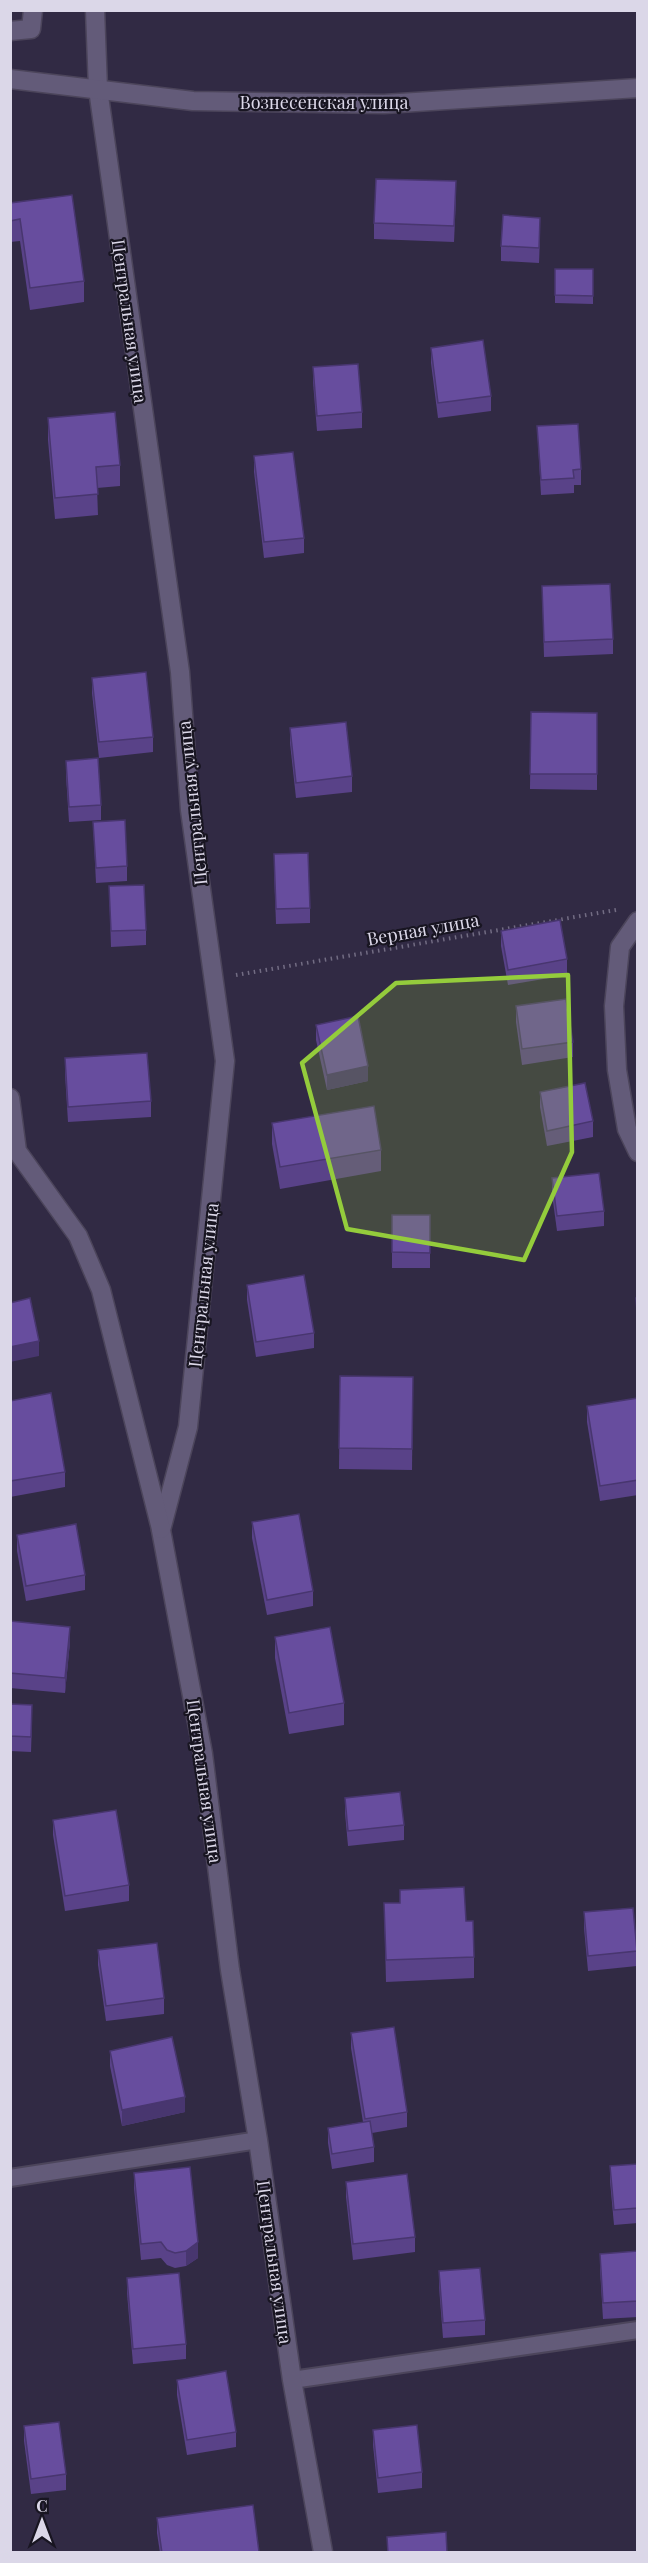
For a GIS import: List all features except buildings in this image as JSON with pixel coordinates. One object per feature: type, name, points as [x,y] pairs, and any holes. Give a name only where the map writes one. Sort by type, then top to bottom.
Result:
[{"type":"street","points":[[10,31],[31,29],[33,10]]},
{"type":"street","name":"Центральная улица","points":[[95,10],[98,89],[180,672],[190,810],[225,1060],[189,1427],[161,1530],[203,1754],[230,1970],[258,2139],[292,2380],[323,2553]]},
{"type":"street","name":"Вознесенская улица","points":[[10,79],[193,101],[384,104],[638,88]]},
{"type":"street","points":[[632,915],[620,947],[615,1006],[616,1070],[627,1130],[638,1152]]},
{"type":"street","points":[[10,1098],[17,1151],[78,1236],[101,1290],[161,1530]]},
{"type":"lane","points":[[10,2178],[258,2139]]},
{"type":"lane","points":[[292,2380],[638,2330]]},
{"type":"path","name":"Верная улица","points":[[212,979],[632,915]]},
{"type":"highlighted area","points":[[568,975],[572,1152],[524,1260],[347,1229],[302,1063],[396,983]]}]
